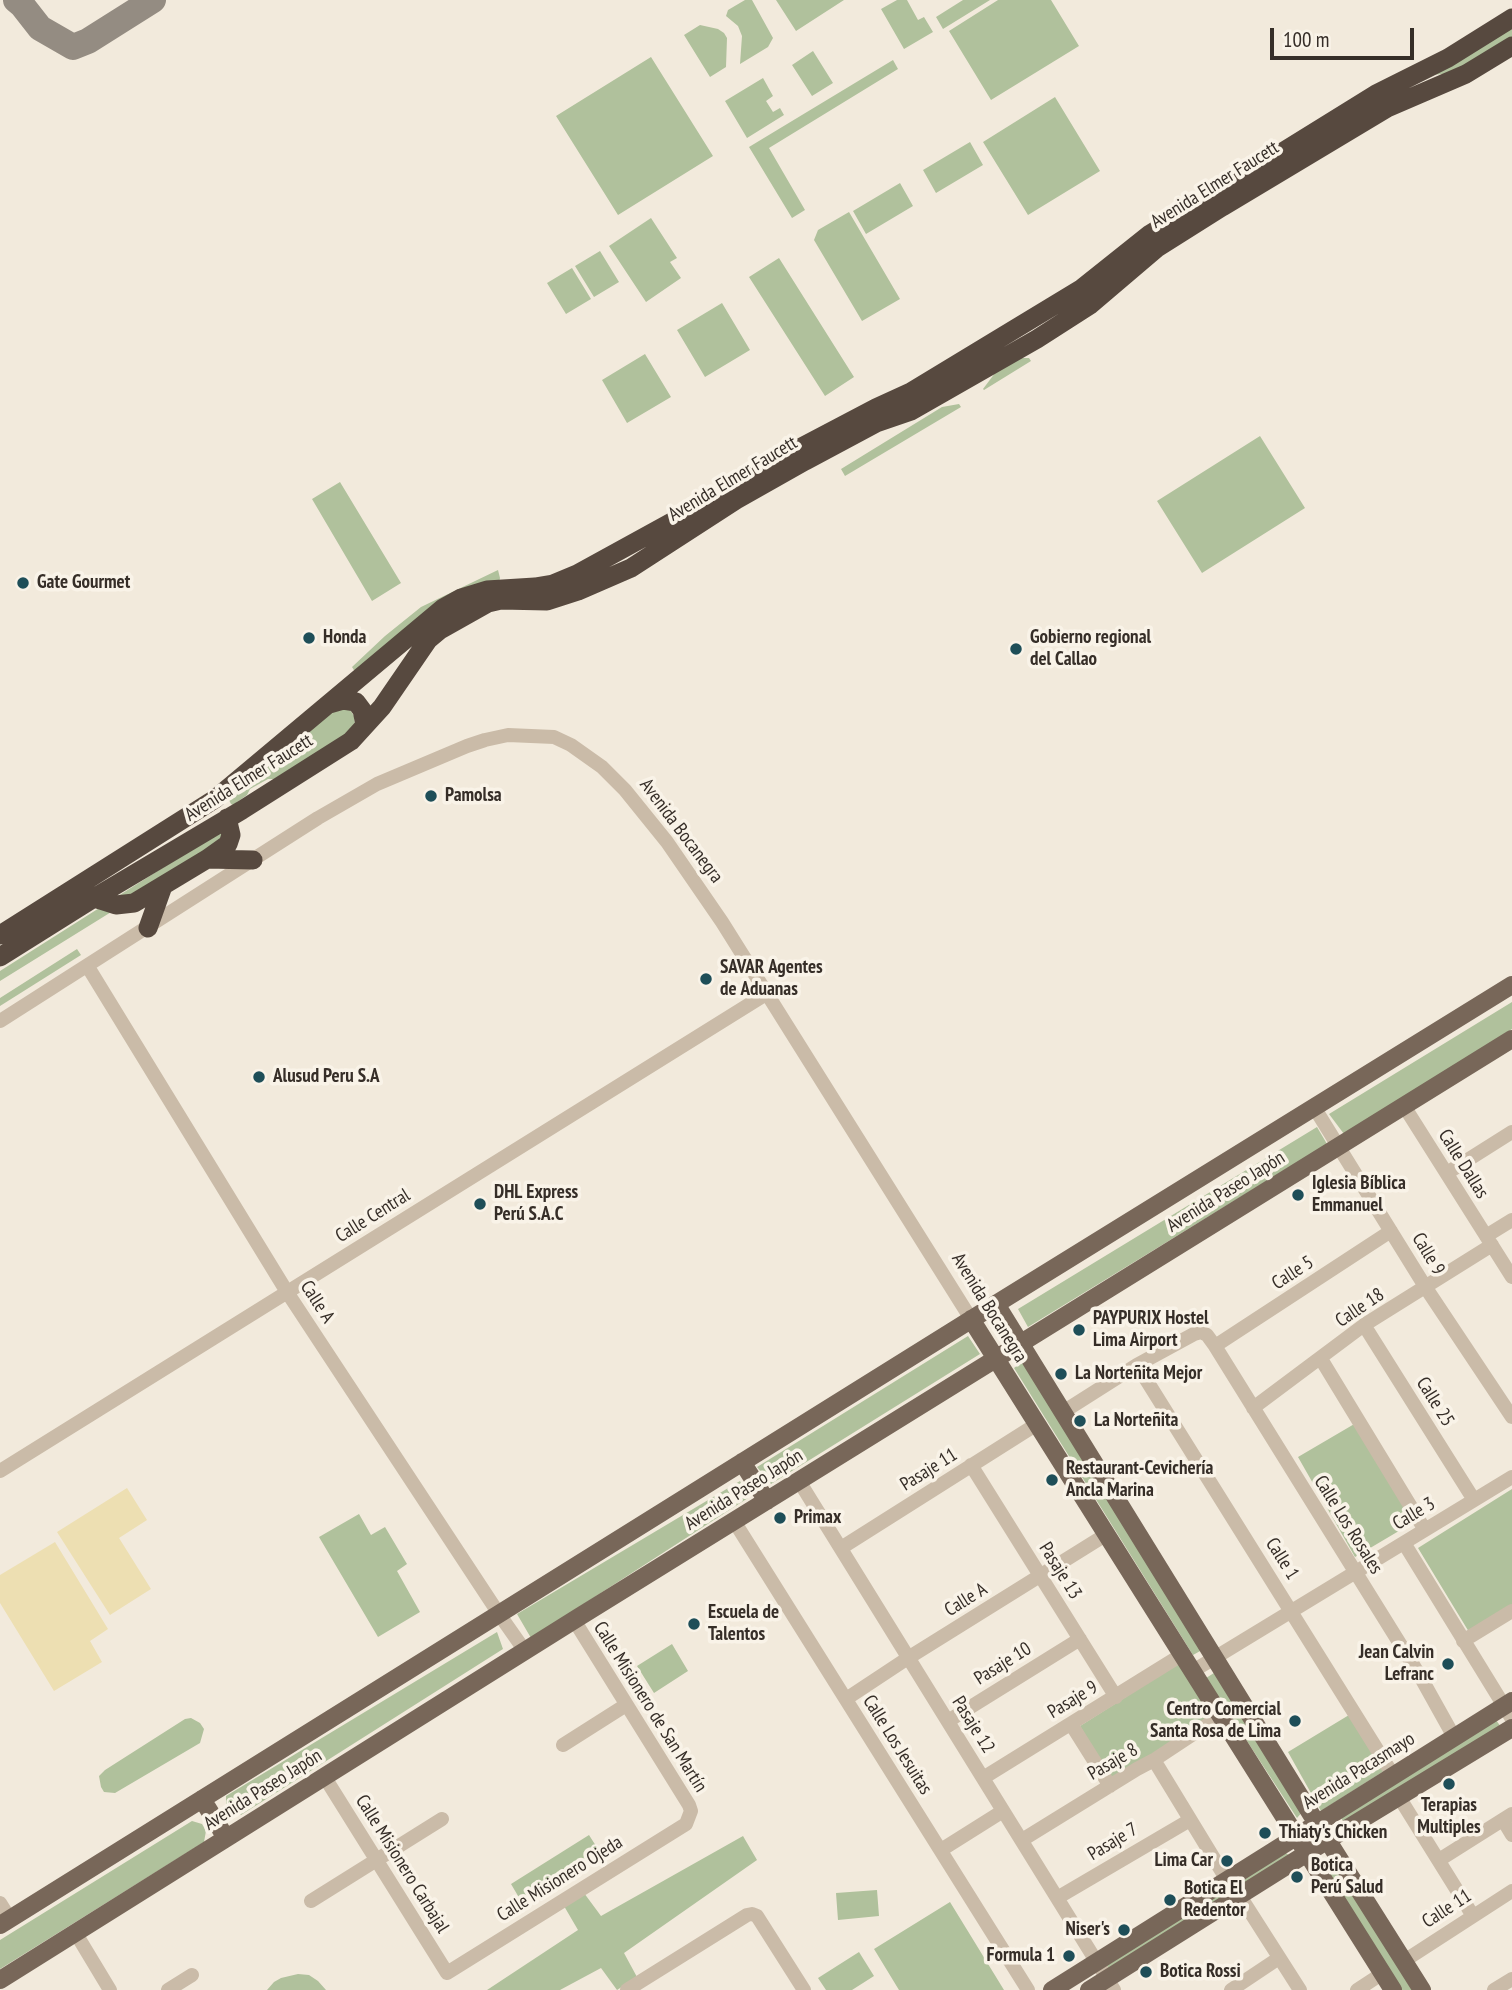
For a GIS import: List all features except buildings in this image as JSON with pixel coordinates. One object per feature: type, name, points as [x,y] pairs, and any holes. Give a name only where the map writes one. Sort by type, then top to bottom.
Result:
[{"type":"highway","name":"Avenida Elmer Faucett","points":[[0,957],[215,799],[443,608],[461,598],[487,590],[553,584],[578,574],[798,449],[911,392],[1081,289],[1150,234],[1376,94],[1448,58],[1512,19]]},
{"type":"highway","name":"Avenida Elmer Faucett","points":[[0,936],[227,818],[351,741],[382,707],[428,640],[457,619],[488,603],[501,600],[552,600],[631,568],[736,500],[805,461],[876,423],[911,411],[936,398],[1037,339],[1090,305],[1157,248],[1387,108],[1466,74],[1512,46]]},
{"type":"highway","points":[[328,704],[343,700],[356,702],[362,710],[365,725]]},
{"type":"highway","points":[[87,892],[116,905],[134,903],[228,844],[231,835],[227,818]]},
{"type":"highway","points":[[207,859],[253,860]]},
{"type":"highway","points":[[148,928],[163,886]]},
{"type":"main road","name":"Avenida Paseo Japón","points":[[3,1915],[202,1799],[1512,985]]},
{"type":"main road","name":"Avenida Paseo Japón","points":[[0,1980],[573,1620],[1512,1040]]},
{"type":"main road","name":"Avenida Bocanegra","points":[[996,1304],[1422,1990]]},
{"type":"main road","name":"Avenida Bocanegra","points":[[971,1319],[1394,1990]]},
{"type":"main road","points":[[742,1462],[767,1501]]},
{"type":"main road","name":"Avenida Pacasmayo","points":[[1052,1990],[1454,1737],[1509,1709]]},
{"type":"main road","points":[[1089,1990],[1111,1984],[1240,1896],[1512,1728]]},
{"type":"main road","points":[[202,1799],[226,1838]]},
{"type":"street","name":"Avenida Bocanegra","points":[[253,860],[328,811],[377,784],[467,746],[508,735],[554,737],[571,744],[602,767],[625,790],[667,842],[722,922],[971,1319]]},
{"type":"street","points":[[0,1021],[253,860]]},
{"type":"street","name":"Calle A","points":[[88,967],[287,1292],[525,1651]]},
{"type":"street","name":"Calle Central","points":[[0,1471],[766,994]]},
{"type":"street","name":"Calle Dallas","points":[[1404,1106],[1512,1277]]},
{"type":"street","name":"Calle 9","points":[[1314,1107],[1426,1288],[1512,1418]]},
{"type":"street","points":[[1447,1173],[1512,1132]]},
{"type":"street","name":"Calle 18","points":[[1253,1408],[1364,1325],[1426,1288],[1489,1241],[1512,1220]]},
{"type":"street","name":"Calle 5","points":[[1063,1412],[1194,1334],[1201,1332],[1211,1341],[1391,1231]]},
{"type":"street","name":"Calle 25","points":[[1364,1325],[1474,1500]]},
{"type":"street","name":"Calle Los Rosales","points":[[1211,1341],[1420,1676],[1454,1737]]},
{"type":"street","points":[[1321,1359],[1425,1530]]},
{"type":"street","name":"Calle 1","points":[[1137,1366],[1393,1775]]},
{"type":"street","name":"Pasaje 11","points":[[841,1548],[1037,1424]]},
{"type":"street","name":"Pasaje 13","points":[[971,1465],[1116,1697]]},
{"type":"street","name":"Calle 3","points":[[1194,1671],[1512,1477]]},
{"type":"street","name":"Pasaje 12","points":[[799,1481],[1111,1984]]},
{"type":"street","name":"Calle Los Jesuitas","points":[[734,1521],[1028,1990]]},
{"type":"street","name":"Calle A","points":[[846,1699],[1107,1534]]},
{"type":"street","points":[[1404,1543],[1463,1641],[1509,1709]]},
{"type":"street","points":[[1463,1641],[1512,1611]]},
{"type":"street","name":"Calle Misionero de San Martín","points":[[573,1620],[689,1805],[690,1815]]},
{"type":"street","name":"Pasaje 10","points":[[947,1721],[1080,1639]]},
{"type":"street","name":"Pasaje 9","points":[[983,1779],[1183,1654]]},
{"type":"street","points":[[563,1745],[626,1704]]},
{"type":"street","name":"Pasaje 8","points":[[1022,1840],[1154,1760],[1222,1715]]},
{"type":"street","points":[[1071,1724],[1110,1786]]},
{"type":"street","points":[[1154,1760],[1227,1880]]},
{"type":"street","name":"Calle Misionero Carbajal","points":[[324,1776],[447,1973]]},
{"type":"street","points":[[1399,1797],[1473,1916]]},
{"type":"street","points":[[941,1850],[1003,1811]]},
{"type":"street","name":"Calle Misionero Ojeda","points":[[447,1973],[686,1824],[690,1815]]},
{"type":"street","points":[[1439,1860],[1508,1817],[1512,1835]]},
{"type":"street","points":[[311,1900],[442,1819]]},
{"type":"street","name":"Pasaje 7","points":[[1057,1898],[1190,1820]]},
{"type":"street","name":"Calle 11","points":[[1404,1961],[1512,1891]]},
{"type":"street","points":[[1240,1896],[1300,1990]]},
{"type":"street","points":[[627,1990],[752,1914],[757,1916],[804,1990]]},
{"type":"street","points":[[75,1932],[110,1990]]},
{"type":"street","points":[[1231,1990],[1279,1958]]},
{"type":"street","points":[[1357,1990],[1383,1973]]},
{"type":"street","points":[[168,1990],[192,1975]]},
{"type":"street","points":[[1494,1990],[1512,1980]]},
{"type":"green space","points":[[745,0],[752,0],[773,38],[768,47],[740,64],[742,36],[738,26],[726,16],[728,10]]},
{"type":"green space","points":[[776,0],[844,0],[796,31]]},
{"type":"green space","points":[[897,0],[907,0],[918,20],[924,17],[933,32],[904,49],[881,9]]},
{"type":"green space","points":[[963,0],[990,0],[943,29],[936,17]]},
{"type":"green space","points":[[998,0],[1051,0],[1079,46],[991,100],[949,31]]},
{"type":"green space","points":[[700,25],[718,29],[727,38],[726,67],[710,77],[684,35]]},
{"type":"green space","points":[[1512,27],[1512,38],[1467,66],[1445,74],[1429,75]]},
{"type":"green space","points":[[813,51],[833,83],[812,96],[792,65]]},
{"type":"green space","points":[[651,57],[713,156],[618,215],[556,116]]},
{"type":"green space","points":[[893,60],[898,69],[769,148],[805,210],[792,218],[749,147]]},
{"type":"green space","points":[[763,78],[773,96],[766,101],[773,112],[780,108],[784,115],[747,138],[725,101]]},
{"type":"green space","points":[[1055,97],[1100,171],[1028,215],[983,142]]},
{"type":"green space","points":[[970,142],[983,165],[936,193],[923,170]]},
{"type":"green space","points":[[900,183],[913,206],[866,234],[853,211]]},
{"type":"green space","points":[[849,212],[900,299],[862,321],[814,240],[818,230]]},
{"type":"green space","points":[[651,218],[677,258],[670,262],[681,278],[646,302],[609,246]]},
{"type":"green space","points":[[600,251],[619,282],[594,297],[575,266]]},
{"type":"green space","points":[[779,258],[854,377],[825,396],[749,277]]},
{"type":"green space","points":[[572,268],[591,299],[566,314],[547,283]]},
{"type":"green space","points":[[722,303],[750,350],[705,377],[677,330]]},
{"type":"green space","points":[[645,354],[671,397],[627,423],[602,380]]},
{"type":"green space","points":[[1021,358],[1029,358],[1031,361],[983,389],[995,373]]},
{"type":"green space","points":[[959,404],[961,407],[845,476],[841,469],[942,407]]},
{"type":"green space","points":[[1260,436],[1305,508],[1202,573],[1157,501]]},
{"type":"green space","points":[[340,482],[401,583],[372,601],[312,499]]},
{"type":"green space","points":[[498,570],[499,583],[357,675],[352,667],[421,607]]},
{"type":"green space","points":[[336,706],[350,710],[354,716],[355,724],[347,734],[274,779],[268,779],[250,789],[247,795],[231,804],[227,796]]},
{"type":"green space","points":[[224,831],[224,842],[0,981],[0,971]]},
{"type":"green space","points":[[77,949],[81,955],[0,1006],[0,998]]},
{"type":"green space","points":[[1512,1002],[1512,1029],[1344,1134],[1329,1114]]},
{"type":"green space","points":[[1317,1127],[1327,1144],[1028,1327],[1018,1309]]},
{"type":"green space","points":[[968,1336],[980,1354],[771,1484],[757,1467]]},
{"type":"green space","points":[[1022,1362],[1202,1650],[1193,1655],[1014,1368]]},
{"type":"green space","points":[[1356,1423],[1414,1522],[1355,1557],[1298,1457]]},
{"type":"green space","points":[[740,1481],[748,1498],[531,1638],[517,1614]]},
{"type":"green space","points":[[1512,1489],[1512,1605],[1469,1632],[1418,1548]]},
{"type":"green space","points":[[359,1514],[371,1535],[385,1527],[407,1564],[397,1571],[420,1612],[378,1637],[319,1537]]},
{"type":"green space","points":[[497,1632],[503,1649],[241,1815],[228,1816],[226,1796]]},
{"type":"green space","points":[[672,1644],[688,1671],[654,1693],[637,1666]]},
{"type":"green space","points":[[1181,1662],[1215,1717],[1113,1781],[1080,1726]]},
{"type":"green space","points":[[1214,1673],[1303,1811],[1297,1818],[1206,1678]]},
{"type":"green space","points":[[1349,1715],[1384,1771],[1321,1811],[1288,1752]]},
{"type":"green space","points":[[191,1718],[204,1729],[200,1743],[115,1793],[104,1792],[99,1776],[105,1770],[185,1719]]},
{"type":"green space","points":[[1496,1720],[1501,1727],[1344,1824],[1341,1817]]},
{"type":"green space","points":[[192,1821],[202,1824],[206,1831],[204,1842],[0,1969],[0,1940]]},
{"type":"green space","points":[[589,1835],[603,1857],[524,1906],[511,1884]]},
{"type":"green space","points":[[743,1836],[757,1860],[624,1953],[637,1977],[617,1990],[601,1968],[560,1990],[487,1990],[578,1930],[564,1906],[584,1893],[601,1916]]},
{"type":"green space","points":[[1284,1852],[1289,1855],[1110,1971],[1107,1964]]},
{"type":"green space","points":[[1332,1858],[1412,1990],[1401,1990],[1324,1865],[1326,1859]]},
{"type":"green space","points":[[877,1890],[879,1916],[838,1920],[836,1893]]},
{"type":"green space","points":[[950,1902],[1004,1990],[899,1990],[874,1949]]},
{"type":"green space","points":[[859,1952],[874,1976],[852,1990],[826,1990],[818,1978]]},
{"type":"green space","points":[[298,1974],[309,1975],[326,1990],[267,1990],[281,1978]]},
{"type":"sand","points":[[127,1488],[147,1520],[119,1538],[151,1589],[110,1615],[57,1532]]},
{"type":"sand","points":[[55,1542],[108,1629],[90,1641],[102,1662],[54,1691],[0,1603],[0,1575]]},
{"type":"taxiway","points":[[16,0],[40,28],[73,47],[88,41],[153,0]]},
{"type":"place","name":"Gate Gourmet","points":[[23,583]]},
{"type":"place","name":"Honda","points":[[309,638]]},
{"type":"place","name":"Gobierno regional del Callao","points":[[1016,649]]},
{"type":"place","name":"Pamolsa","points":[[431,796]]},
{"type":"place","name":"SAVAR Agentes de Aduanas","points":[[706,979]]},
{"type":"place","name":"Alusud Peru S.A","points":[[259,1077]]},
{"type":"place","name":"Iglesia Bíblica Emmanuel","points":[[1298,1195]]},
{"type":"place","name":"DHL Express Perú S.A.C","points":[[480,1204]]},
{"type":"place","name":"PAYPURIX Hostel Lima Airport","points":[[1079,1330]]},
{"type":"place","name":"La Norteñita Mejor","points":[[1061,1374]]},
{"type":"place","name":"La Norteñita","points":[[1080,1421]]},
{"type":"place","name":"Restaurant-Cevichería Ancla Marina","points":[[1052,1480]]},
{"type":"place","name":"Primax","points":[[780,1518]]},
{"type":"place","name":"Escuela de Talentos","points":[[694,1624]]},
{"type":"place","name":"Jean Calvin Lefranc","points":[[1448,1664]]},
{"type":"place","name":"Centro Comercial Santa Rosa de Lima","points":[[1295,1721]]},
{"type":"place","name":"Terapias Multiples","points":[[1449,1784]]},
{"type":"place","name":"Thiaty's Chicken","points":[[1265,1833]]},
{"type":"place","name":"Lima Car","points":[[1227,1861]]},
{"type":"place","name":"Botica Perú Salud","points":[[1297,1877]]},
{"type":"place","name":"Botica El Redentor","points":[[1170,1900]]},
{"type":"place","name":"Niser's","points":[[1124,1930]]},
{"type":"place","name":"Formula 1","points":[[1069,1956]]},
{"type":"place","name":"Botica Rossi","points":[[1146,1972]]}]
